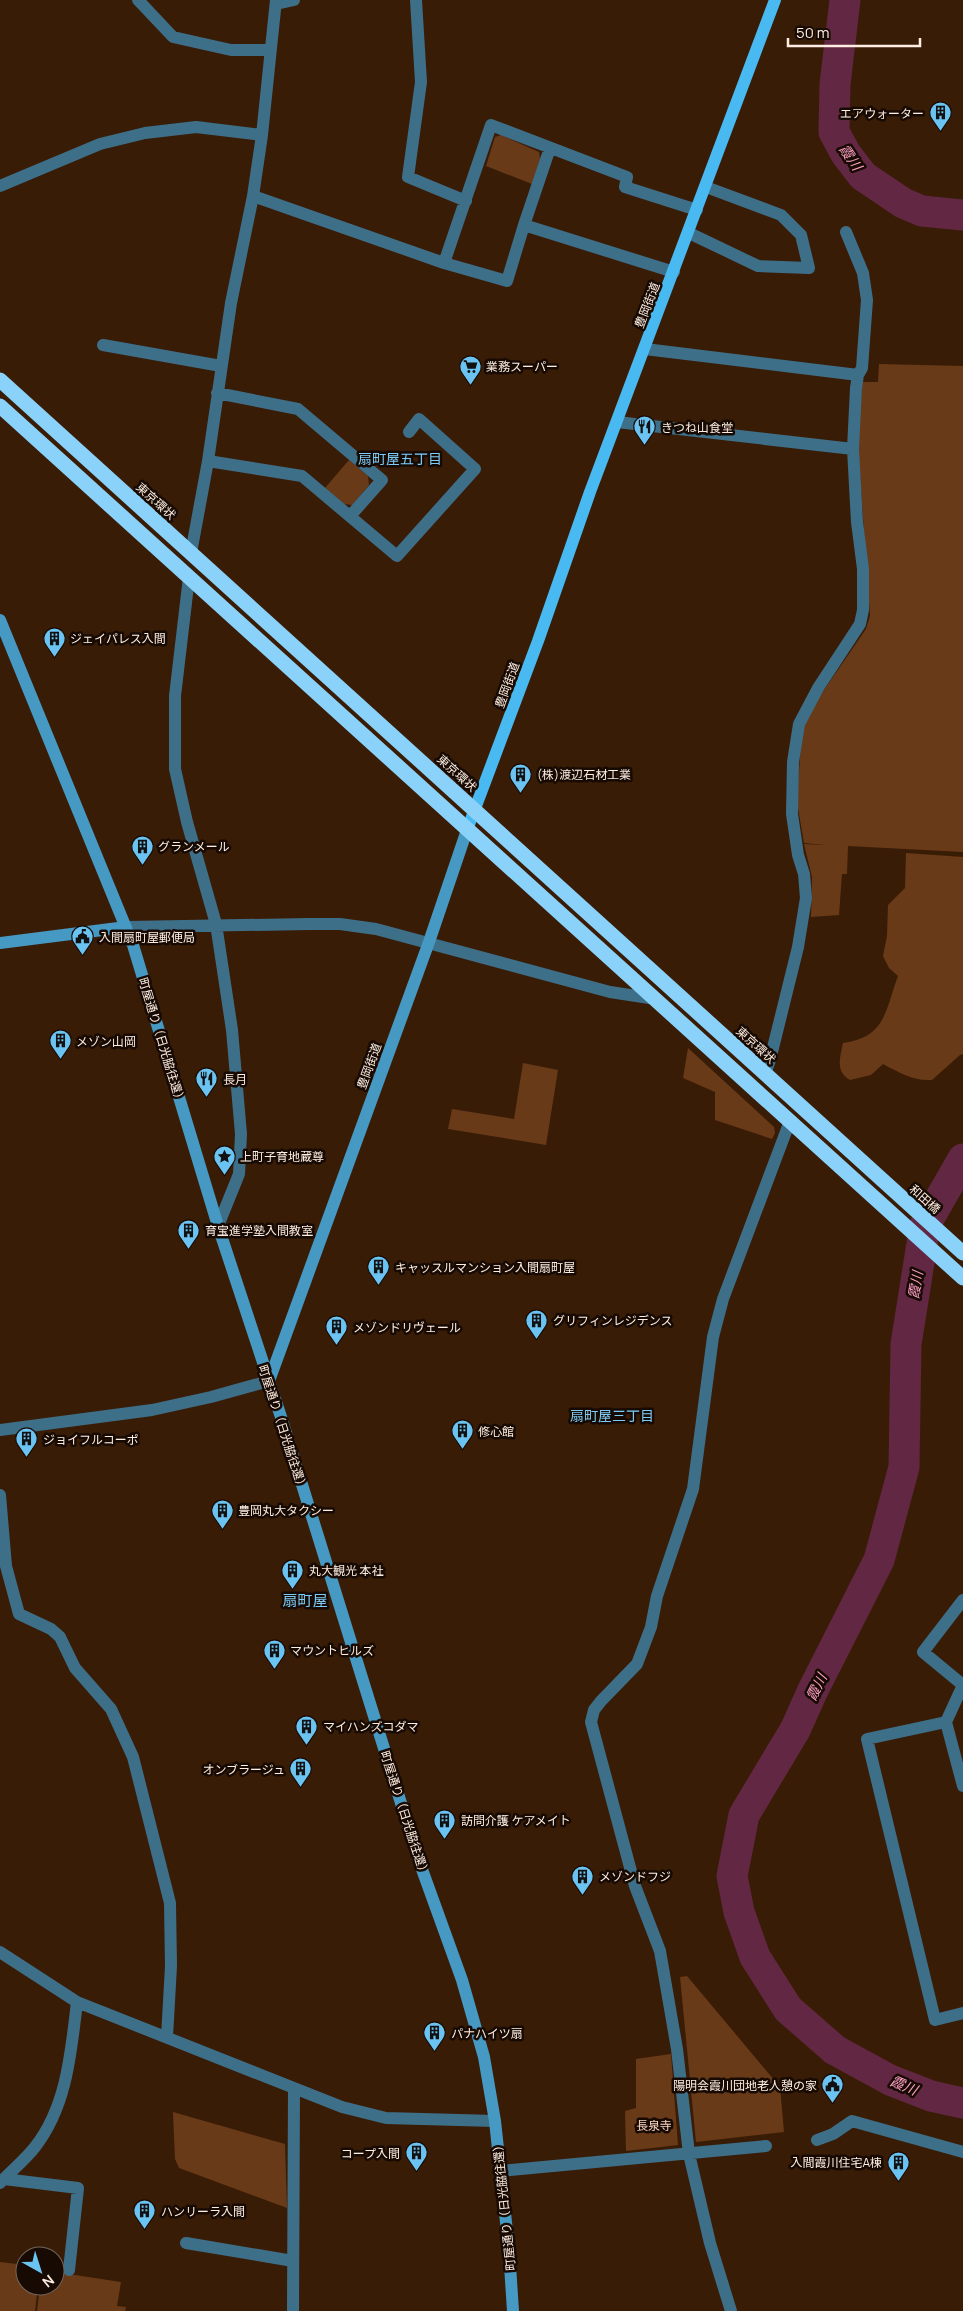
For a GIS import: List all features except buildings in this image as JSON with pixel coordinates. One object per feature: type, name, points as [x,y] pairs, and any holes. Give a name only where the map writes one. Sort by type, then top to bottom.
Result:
[{"type":"highway","name":"東京環状","points":[[0,380],[892,1189]]},
{"type":"highway","points":[[0,406],[958,1273]]},
{"type":"highway","name":"和田橋","points":[[892,1189],[962,1252]]},
{"type":"main road","name":"豊岡街道","points":[[467,830],[775,0]]},
{"type":"street","points":[[138,0],[173,37],[231,50],[270,50]]},
{"type":"street","points":[[192,553],[238,263],[253,196],[262,135],[276,2],[294,0]]},
{"type":"street","points":[[416,0],[421,82],[408,177],[466,201]]},
{"type":"street","points":[[444,263],[492,125],[627,177],[625,187],[697,210]]},
{"type":"street","points":[[0,186],[100,144],[145,133],[196,127],[262,135]]},
{"type":"street","points":[[253,196],[444,263],[507,281],[550,148]]},
{"type":"street","points":[[689,232],[758,266],[809,268],[801,235],[781,215],[706,187]]},
{"type":"street","points":[[524,225],[674,272]]},
{"type":"street","points":[[765,1074],[798,948],[806,898],[804,874],[798,854],[792,814],[793,762],[799,724],[818,688],[860,624],[863,610],[863,569],[857,522],[853,449],[858,375],[862,368],[867,300],[863,273],[846,232]]},
{"type":"street","points":[[103,345],[221,366]]},
{"type":"street","points":[[645,349],[858,375]]},
{"type":"street","points":[[216,393],[298,409],[382,480],[351,515]]},
{"type":"street","points":[[208,460],[302,476],[398,556],[475,469],[419,419],[409,432]]},
{"type":"street","points":[[617,422],[853,449]]},
{"type":"street","points":[[189,577],[175,696],[175,769],[187,822],[216,924],[232,1030],[241,1134],[239,1174],[218,1226]]},
{"type":"street","name":"町屋通り（日光脇往還）","points":[[0,620],[126,927],[218,1226],[416,1852],[462,1980],[484,2057],[495,2121],[513,2311]]},
{"type":"street","name":"豊岡街道","points":[[268,1381],[429,942],[467,830]]},
{"type":"street","points":[[0,943],[126,927],[216,924],[340,924],[376,929],[429,942],[610,992],[657,999]]},
{"type":"street","points":[[732,2311],[710,2243],[689,2154],[677,2049],[662,1959],[634,1886],[591,1722],[594,1710],[637,1664],[651,1627],[657,1596],[693,1489],[713,1337],[721,1309],[790,1122]]},
{"type":"street","points":[[0,1430],[152,1410],[211,1397],[268,1381]]},
{"type":"street","points":[[0,1495],[6,1566],[19,1614],[51,1629],[60,1637],[74,1668],[111,1710],[134,1757],[170,1904],[171,1966],[167,2037]]},
{"type":"street","points":[[963,1600],[923,1652],[962,1685],[946,1722],[960,1765],[963,1786]]},
{"type":"street","points":[[946,1722],[867,1739],[935,2020],[963,2013]]},
{"type":"street","points":[[0,1952],[77,2002],[342,2107],[386,2118],[495,2121]]},
{"type":"street","points":[[2,2181],[34,2148],[54,2115],[68,2070],[77,2002]]},
{"type":"street","points":[[293,2311],[294,2089]]},
{"type":"street","points":[[817,2140],[833,2134],[852,2121],[963,2152]]},
{"type":"street","points":[[501,2171],[766,2146]]},
{"type":"street","points":[[2,2181],[78,2188],[69,2270]]},
{"type":"street","points":[[186,2243],[293,2261]]},
{"type":"green space","points":[[501,135],[539,152],[540,159],[532,184],[486,166],[495,137]]},
{"type":"green space","points":[[879,364],[963,366],[963,852],[848,846],[847,874],[842,874],[839,915],[811,917],[812,877],[804,844],[825,845],[804,843],[798,808],[802,728],[813,706],[866,629],[870,616],[858,446],[862,382],[878,382]]},
{"type":"green space","points":[[349,460],[368,476],[369,485],[352,505],[344,504],[325,488]]},
{"type":"green space","points":[[906,853],[963,857],[963,1054],[932,1080],[913,1078],[883,1064],[871,1075],[850,1080],[842,1073],[840,1068],[843,1043],[868,1035],[876,1028],[886,1011],[898,976],[889,968],[883,956],[887,936],[888,905],[905,888]]},
{"type":"green space","points":[[688,1048],[774,1127],[775,1133],[772,1139],[715,1120],[715,1092],[683,1078]]},
{"type":"green space","points":[[523,1063],[558,1070],[546,1145],[448,1129],[452,1109],[514,1119]]},
{"type":"green space","name":"長泉寺","points":[[687,1976],[780,2087],[784,2132],[696,2142],[680,1977]]},
{"type":"green space","name":"長泉寺","points":[[671,2054],[678,2145],[626,2151],[625,2111],[636,2108],[636,2059]]},
{"type":"green space","points":[[173,2112],[285,2144],[287,2208],[179,2168],[175,2159]]},
{"type":"green space","points":[[0,2262],[15,2264],[15,2296],[37,2296],[35,2311],[0,2311]]},
{"type":"green space","points":[[65,2274],[121,2282],[117,2306],[126,2307],[125,2311],[37,2311],[39,2296],[65,2296]]},
{"type":"waterway","name":"霞川","points":[[845,0],[835,84],[834,132],[846,154],[863,176],[903,203],[922,211],[963,215]]},
{"type":"waterway","name":"霞川","points":[[963,1159],[925,1225],[906,1344],[904,1467],[879,1560],[813,1690],[795,1730],[744,1815],[732,1876],[739,1912],[755,1957],[788,2009],[835,2050],[890,2080],[931,2096],[963,2103]]},
{"type":"place","name":"エアウォーター","points":[[940,132]]},
{"type":"place","name":"業務スーパー","points":[[470,385]]},
{"type":"place","name":"きつね山食堂","points":[[645,446]]},
{"type":"place","name":"ジェイパレス入間","points":[[54,657]]},
{"type":"place","name":"(株)渡辺石材工業","points":[[521,793]]},
{"type":"place","name":"グランメール","points":[[142,865]]},
{"type":"place","name":"入間扇町屋郵便局","points":[[83,956]]},
{"type":"place","name":"メゾン山岡","points":[[60,1060]]},
{"type":"place","name":"長月","points":[[207,1098]]},
{"type":"place","name":"上町子育地蔵尊","points":[[224,1175]]},
{"type":"place","name":"育宝進学塾入間教室","points":[[189,1249]]},
{"type":"place","name":"キャッスルマンション入間扇町屋","points":[[379,1286]]},
{"type":"place","name":"グリフィンレジデンス","points":[[537,1339]]},
{"type":"place","name":"メゾンドリヴェール","points":[[337,1346]]},
{"type":"place","name":"修心館","points":[[462,1450]]},
{"type":"place","name":"ジョイフルコーポ","points":[[27,1458]]},
{"type":"place","name":"豊岡丸大タクシー","points":[[222,1529]]},
{"type":"place","name":"丸大観光 本社","points":[[293,1589]]},
{"type":"place","name":"マウントヒルズ","points":[[274,1669]]},
{"type":"place","name":"マイハンズコダマ","points":[[307,1745]]},
{"type":"place","name":"オンブラージュ","points":[[301,1788]]},
{"type":"place","name":"訪問介護 ケアメイト","points":[[445,1839]]},
{"type":"place","name":"メゾンドフジ","points":[[583,1895]]},
{"type":"place","name":"パナハイツ扇","points":[[435,2052]]},
{"type":"place","name":"陽明会霞川団地老人憩の家","points":[[833,2104]]},
{"type":"place","name":"コープ入間","points":[[416,2172]]},
{"type":"place","name":"入間霞川住宅A棟","points":[[898,2181]]},
{"type":"place","name":"ハンリーラ入間","points":[[145,2230]]},
{"type":"district","name":"扇町屋五丁目","points":[[400,458]]},
{"type":"district","name":"扇町屋三丁目","points":[[612,1415]]},
{"type":"district","name":"扇町屋","points":[[305,1600]]}]
